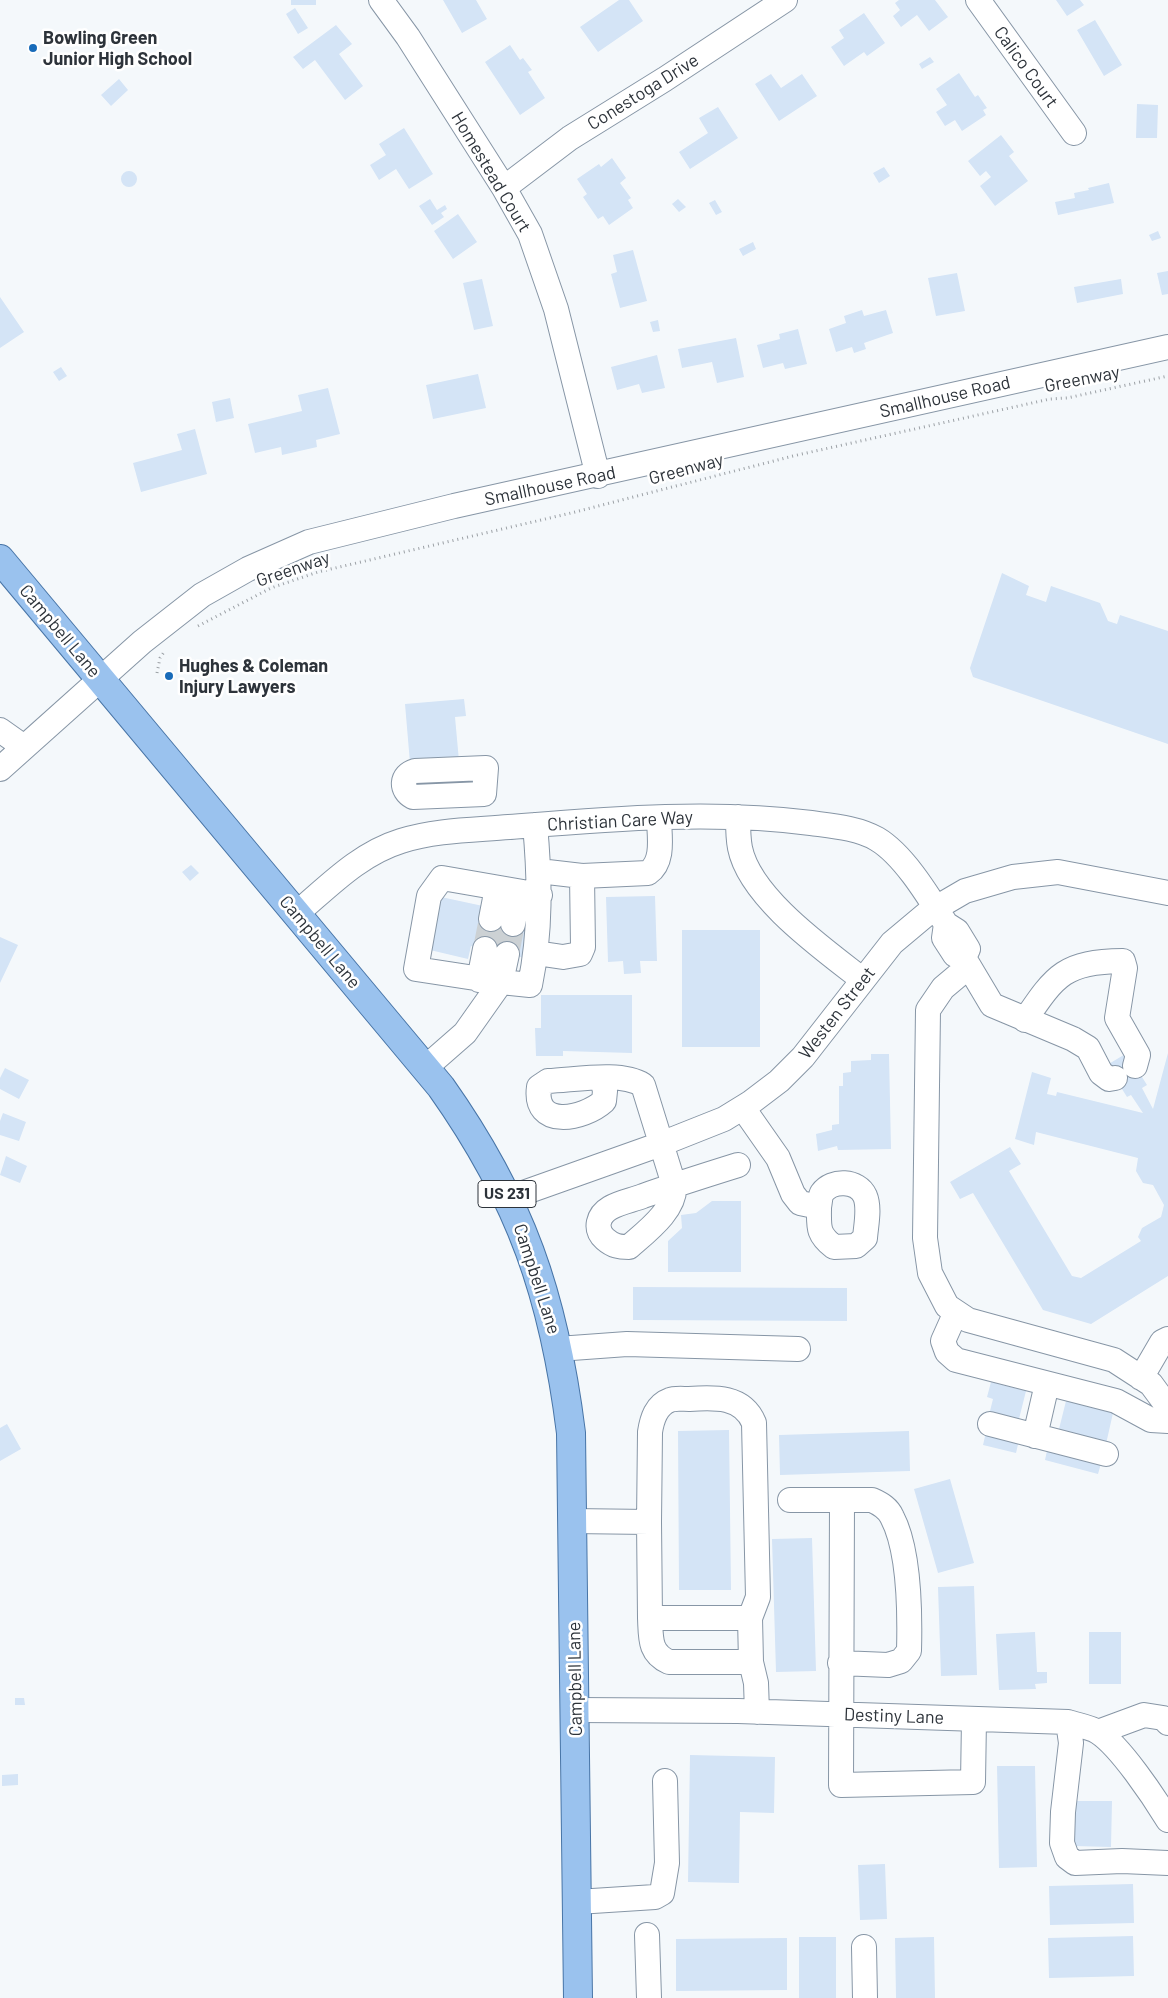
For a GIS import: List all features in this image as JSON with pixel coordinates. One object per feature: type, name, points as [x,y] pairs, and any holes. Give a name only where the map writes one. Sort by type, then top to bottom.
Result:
[{"type":"main road","name":"Campbell Lane","points":[[0,559],[425,1068],[465,1121],[509,1198],[539,1276],[558,1349],[571,1433],[576,1710],[578,1998]]},
{"type":"street","name":"Homestead Court","points":[[381,0],[408,37],[504,188],[530,234],[556,309],[598,476]]},
{"type":"street","name":"Conestoga Drive","points":[[504,188],[570,138],[665,79],[785,0]]},
{"type":"street","name":"Calico Court","points":[[978,0],[1074,133]]},
{"type":"street","name":"Smallhouse Road","points":[[0,769],[142,642],[202,595],[248,568],[309,542],[428,512],[598,476],[1168,347]]},
{"type":"street","points":[[0,730],[24,747]]},
{"type":"street","points":[[539,871],[582,876],[648,873],[652,870],[660,852],[659,818]]},
{"type":"street","name":"Christian Care Way","points":[[296,914],[356,862],[376,850],[402,840],[535,825],[659,818],[738,818],[778,819],[839,827],[876,839],[902,862],[941,916]]},
{"type":"street","points":[[738,818],[740,848],[747,868],[763,891],[786,916],[863,980]]},
{"type":"street","points":[[502,921],[519,892],[539,871],[535,825]]},
{"type":"street","name":"Westen Street","points":[[509,1198],[661,1144],[724,1118],[742,1108],[767,1091],[794,1067],[892,943],[941,916],[980,886],[1033,874],[1058,872],[1168,893]]},
{"type":"street","points":[[536,953],[563,957],[580,954],[583,947],[582,876]]},
{"type":"street","points":[[442,878],[519,892],[536,953],[530,984],[490,981],[416,969],[429,896],[442,878]]},
{"type":"street","points":[[941,916],[944,938],[955,955],[966,962],[992,1005],[1026,1020],[1073,1039],[1088,1048],[1101,1073],[1109,1079],[1125,1072],[1138,1055],[1117,1018],[1125,968],[1123,961],[1092,962],[1070,969],[1047,987],[1026,1020]]},
{"type":"street","points":[[425,1068],[465,1033],[490,981],[496,952]]},
{"type":"street","points":[[966,962],[943,988],[928,1010],[925,1238],[930,1273],[947,1306],[968,1320],[1114,1360],[1151,1384],[1168,1407]]},
{"type":"street","points":[[602,1078],[634,1079],[643,1085],[674,1184],[738,1165]]},
{"type":"street","points":[[742,1108],[778,1158],[793,1194],[800,1203],[819,1207]]},
{"type":"street","points":[[956,1312],[944,1341],[947,1352],[956,1360],[1116,1401],[1151,1420],[1168,1421]]},
{"type":"street","points":[[1141,1378],[1162,1342],[1168,1339]]},
{"type":"street","points":[[558,1349],[628,1344],[798,1349]]},
{"type":"street","points":[[1035,1436],[1047,1384]]},
{"type":"street","points":[[751,1662],[669,1662],[660,1658],[655,1652],[652,1642],[650,1618],[650,1432],[652,1418],[660,1406],[670,1400],[707,1398],[726,1400],[740,1404],[749,1412],[754,1423],[758,1597],[750,1618],[751,1662],[756,1683],[756,1712]]},
{"type":"street","points":[[990,1424],[1106,1454]]},
{"type":"street","points":[[790,1500],[872,1500],[884,1506],[892,1517],[902,1546],[909,1651],[901,1660],[888,1664],[840,1663]]},
{"type":"street","points":[[842,1501],[841,1785],[973,1782],[974,1719]]},
{"type":"street","points":[[572,1521],[649,1522]]},
{"type":"street","points":[[650,1618],[750,1618]]},
{"type":"street","name":"Destiny Lane","points":[[576,1710],[756,1712],[1068,1722],[1098,1732],[1119,1753],[1152,1793],[1168,1820]]},
{"type":"street","points":[[1098,1732],[1144,1715],[1164,1718],[1168,1723]]},
{"type":"street","points":[[1068,1722],[1071,1744],[1063,1812],[1062,1843],[1067,1857],[1075,1862],[1122,1861],[1168,1864]]},
{"type":"street","points":[[577,1902],[655,1897],[662,1892],[667,1862],[665,1780]]},
{"type":"street","points":[[647,1935],[648,1998]]},
{"type":"street","points":[[864,1947],[865,1998]]},
{"type":"path","name":"Greenway","points":[[195,627],[218,613],[271,588],[318,572],[622,500],[793,456],[1050,398],[1067,398],[1168,376]]},
{"type":"path","points":[[157,673],[160,658],[168,647]]},
{"type":"building","points":[[291,0],[316,0],[316,5],[291,5]]},
{"type":"building","points":[[443,0],[476,0],[487,19],[462,33]]},
{"type":"building","points":[[619,0],[629,0],[643,21],[598,52],[580,27]]},
{"type":"building","points":[[899,0],[935,0],[948,17],[929,31],[917,15],[901,27],[893,16],[900,10],[895,3]]},
{"type":"building","points":[[1056,0],[1080,0],[1084,5],[1067,16]]},
{"type":"building","points":[[295,8],[308,28],[298,34],[286,14]]},
{"type":"building","points":[[864,13],[885,43],[867,56],[864,52],[844,66],[831,47],[844,38],[839,30]]},
{"type":"building","points":[[1095,20],[1122,65],[1104,76],[1077,30]]},
{"type":"building","points":[[336,25],[352,44],[339,54],[363,86],[345,100],[315,60],[303,69],[293,57]]},
{"type":"building","points":[[510,45],[520,60],[523,58],[532,70],[528,72],[545,98],[520,115],[485,62]]},
{"type":"building","points":[[930,57],[934,62],[922,69],[919,64]]},
{"type":"building","points":[[959,73],[975,97],[978,95],[987,108],[983,110],[986,115],[962,131],[955,120],[945,126],[936,112],[947,105],[936,89]]},
{"type":"building","points":[[771,74],[781,88],[802,74],[817,96],[779,121],[755,84]]},
{"type":"building","points":[[119,79],[128,90],[111,106],[101,95]]},
{"type":"building","points":[[1137,104],[1158,105],[1157,138],[1136,138]]},
{"type":"building","points":[[718,107],[738,138],[690,169],[679,152],[708,133],[699,118]]},
{"type":"building","points":[[404,128],[433,174],[409,189],[396,169],[379,180],[370,165],[386,155],[379,144]]},
{"type":"building","points":[[1001,135],[1014,152],[1009,156],[1028,181],[995,206],[980,186],[991,177],[986,171],[980,176],[968,161]]},
{"type":"building","points":[[612,158],[626,178],[620,183],[631,198],[628,200],[633,208],[609,225],[603,216],[598,219],[583,197],[587,194],[577,179],[599,164],[601,167]]},
{"type":"building","points":[[884,167],[890,176],[879,183],[873,173]]},
{"type":"building","points":[[129,171],[137,179],[129,187],[121,179]]},
{"type":"building","points":[[1109,183],[1114,203],[1058,215],[1055,202],[1075,198],[1074,193]]},
{"type":"building","points":[[430,199],[437,210],[445,205],[447,209],[441,213],[444,217],[432,225],[419,206]]},
{"type":"building","points":[[678,199],[686,207],[679,212],[672,204]]},
{"type":"building","points":[[715,200],[722,212],[716,215],[709,203]]},
{"type":"building","points":[[458,214],[477,242],[453,259],[434,231]]},
{"type":"building","points":[[1158,231],[1161,238],[1152,241],[1149,235]]},
{"type":"building","points":[[753,242],[756,249],[743,256],[739,249]]},
{"type":"building","points":[[633,250],[647,301],[620,308],[611,274],[617,272],[613,255]]},
{"type":"building","points":[[1168,271],[1168,294],[1162,295],[1157,273]]},
{"type":"building","points":[[957,273],[965,311],[936,316],[928,278]]},
{"type":"building","points":[[482,279],[493,326],[474,330],[463,283]]},
{"type":"building","points":[[1121,279],[1123,294],[1077,303],[1074,287]]},
{"type":"building","points":[[0,297],[24,332],[0,348]]},
{"type":"building","points":[[862,310],[864,316],[886,310],[893,333],[864,343],[866,349],[854,353],[852,347],[836,352],[829,329],[846,323],[844,316]]},
{"type":"building","points":[[658,320],[660,331],[653,332],[650,322]]},
{"type":"building","points":[[798,329],[807,364],[785,369],[783,363],[763,368],[757,345],[780,339],[779,334]]},
{"type":"building","points":[[736,338],[744,377],[717,383],[712,362],[682,368],[678,349]]},
{"type":"building","points":[[657,355],[665,388],[642,393],[639,384],[617,390],[611,367]]},
{"type":"building","points":[[61,367],[67,376],[59,381],[53,372]]},
{"type":"building","points":[[478,374],[486,408],[433,419],[426,385]]},
{"type":"building","points":[[328,388],[340,434],[316,440],[317,447],[282,455],[281,447],[255,453],[248,424],[302,411],[298,395]]},
{"type":"building","points":[[230,398],[234,418],[216,422],[212,402]]},
{"type":"building","points":[[195,429],[207,474],[141,492],[133,463],[182,450],[177,434]]},
{"type":"building","points":[[1002,573],[1029,586],[1026,595],[1046,602],[1051,586],[1100,603],[1108,621],[1117,624],[1120,615],[1168,631],[1168,744],[973,677],[970,668]]},
{"type":"building","points":[[464,699],[466,716],[455,717],[459,761],[410,763],[405,704]]},
{"type":"building","points":[[191,865],[199,873],[190,881],[182,872]]},
{"type":"building","points":[[655,896],[657,961],[640,961],[641,973],[624,974],[623,961],[608,962],[606,897]]},
{"type":"building","points":[[441,897],[483,906],[481,917],[532,928],[525,958],[471,946],[468,959],[430,950]]},
{"type":"building","points":[[682,930],[760,930],[760,1047],[682,1047]]},
{"type":"building","points":[[0,937],[18,945],[0,983]]},
{"type":"building","points":[[541,995],[632,995],[632,1053],[563,1051],[563,1056],[536,1056],[535,1028],[541,1028]]},
{"type":"building","points":[[1127,1053],[1147,1085],[1142,1088],[1153,1109],[1168,1053],[1168,1276],[1091,1324],[1043,1310],[973,1193],[960,1199],[950,1182],[1010,1147],[1021,1164],[1009,1171],[1072,1276],[1081,1278],[1141,1241],[1138,1237],[1142,1228],[1161,1217],[1164,1205],[1153,1185],[1143,1183],[1136,1171],[1138,1158],[1036,1132],[1034,1145],[1015,1139],[1032,1072],[1051,1078],[1047,1094],[1056,1096],[1057,1092],[1143,1113],[1131,1095],[1127,1097],[1107,1065]]},
{"type":"building","points":[[871,1054],[889,1054],[891,1149],[838,1150],[837,1146],[818,1151],[816,1134],[832,1130],[832,1125],[839,1124],[839,1086],[843,1086],[843,1073],[851,1072],[851,1061],[871,1060]]},
{"type":"building","points":[[5,1068],[29,1080],[19,1099],[0,1089],[0,1078]]},
{"type":"building","points":[[3,1113],[26,1122],[19,1141],[0,1135],[0,1121]]},
{"type":"building","points":[[6,1156],[27,1166],[20,1183],[0,1175]]},
{"type":"building","points":[[712,1201],[741,1201],[741,1272],[668,1272],[668,1241],[682,1228],[681,1215],[696,1213]]},
{"type":"building","points":[[633,1287],[847,1288],[847,1321],[633,1320]]},
{"type":"building","points":[[991,1382],[1026,1391],[1018,1423],[989,1415],[993,1399],[987,1397]]},
{"type":"building","points":[[1066,1401],[1113,1413],[1106,1444],[1058,1433]]},
{"type":"building","points":[[7,1424],[21,1449],[0,1461],[0,1428]]},
{"type":"building","points":[[729,1430],[731,1590],[679,1590],[678,1431]]},
{"type":"building","points":[[909,1431],[910,1471],[780,1475],[779,1435]]},
{"type":"building","points":[[986,1432],[1019,1440],[1016,1453],[983,1445]]},
{"type":"building","points":[[1048,1446],[1102,1460],[1098,1474],[1045,1460]]},
{"type":"building","points":[[950,1479],[974,1563],[938,1573],[914,1489]]},
{"type":"building","points":[[812,1538],[816,1671],[776,1672],[772,1539]]},
{"type":"building","points":[[974,1586],[977,1675],[941,1676],[938,1587]]},
{"type":"building","points":[[1035,1632],[1037,1672],[1047,1672],[1047,1683],[1035,1684],[1036,1689],[999,1690],[996,1634]]},
{"type":"building","points":[[1089,1632],[1121,1632],[1121,1684],[1089,1684]]},
{"type":"building","points":[[15,1698],[24,1698],[25,1705],[15,1705]]},
{"type":"building","points":[[690,1755],[775,1757],[774,1813],[740,1812],[739,1883],[688,1882]]},
{"type":"building","points":[[997,1766],[1035,1766],[1037,1867],[999,1868]]},
{"type":"building","points":[[18,1774],[18,1785],[2,1786],[2,1775]]},
{"type":"building","points":[[1075,1801],[1112,1801],[1111,1847],[1074,1846]]},
{"type":"building","points":[[885,1864],[887,1919],[860,1920],[858,1865]]},
{"type":"building","points":[[1133,1884],[1134,1923],[1050,1925],[1049,1886]]},
{"type":"building","points":[[1133,1936],[1134,1976],[1049,1978],[1048,1938]]},
{"type":"building","points":[[799,1937],[836,1937],[836,1998],[799,1998]]},
{"type":"building","points":[[934,1937],[935,1998],[896,1998],[895,1938]]},
{"type":"building","points":[[787,1938],[787,1990],[676,1991],[676,1939]]},
{"type":"tunnel","points":[[485,949],[491,919]]},
{"type":"tunnel","points":[[507,954],[513,924]]},
{"type":"place","name":"Bowling Green Junior High School","points":[[33,48]]},
{"type":"place","name":"Hughes & Coleman Injury Lawyers","points":[[169,676]]}]
